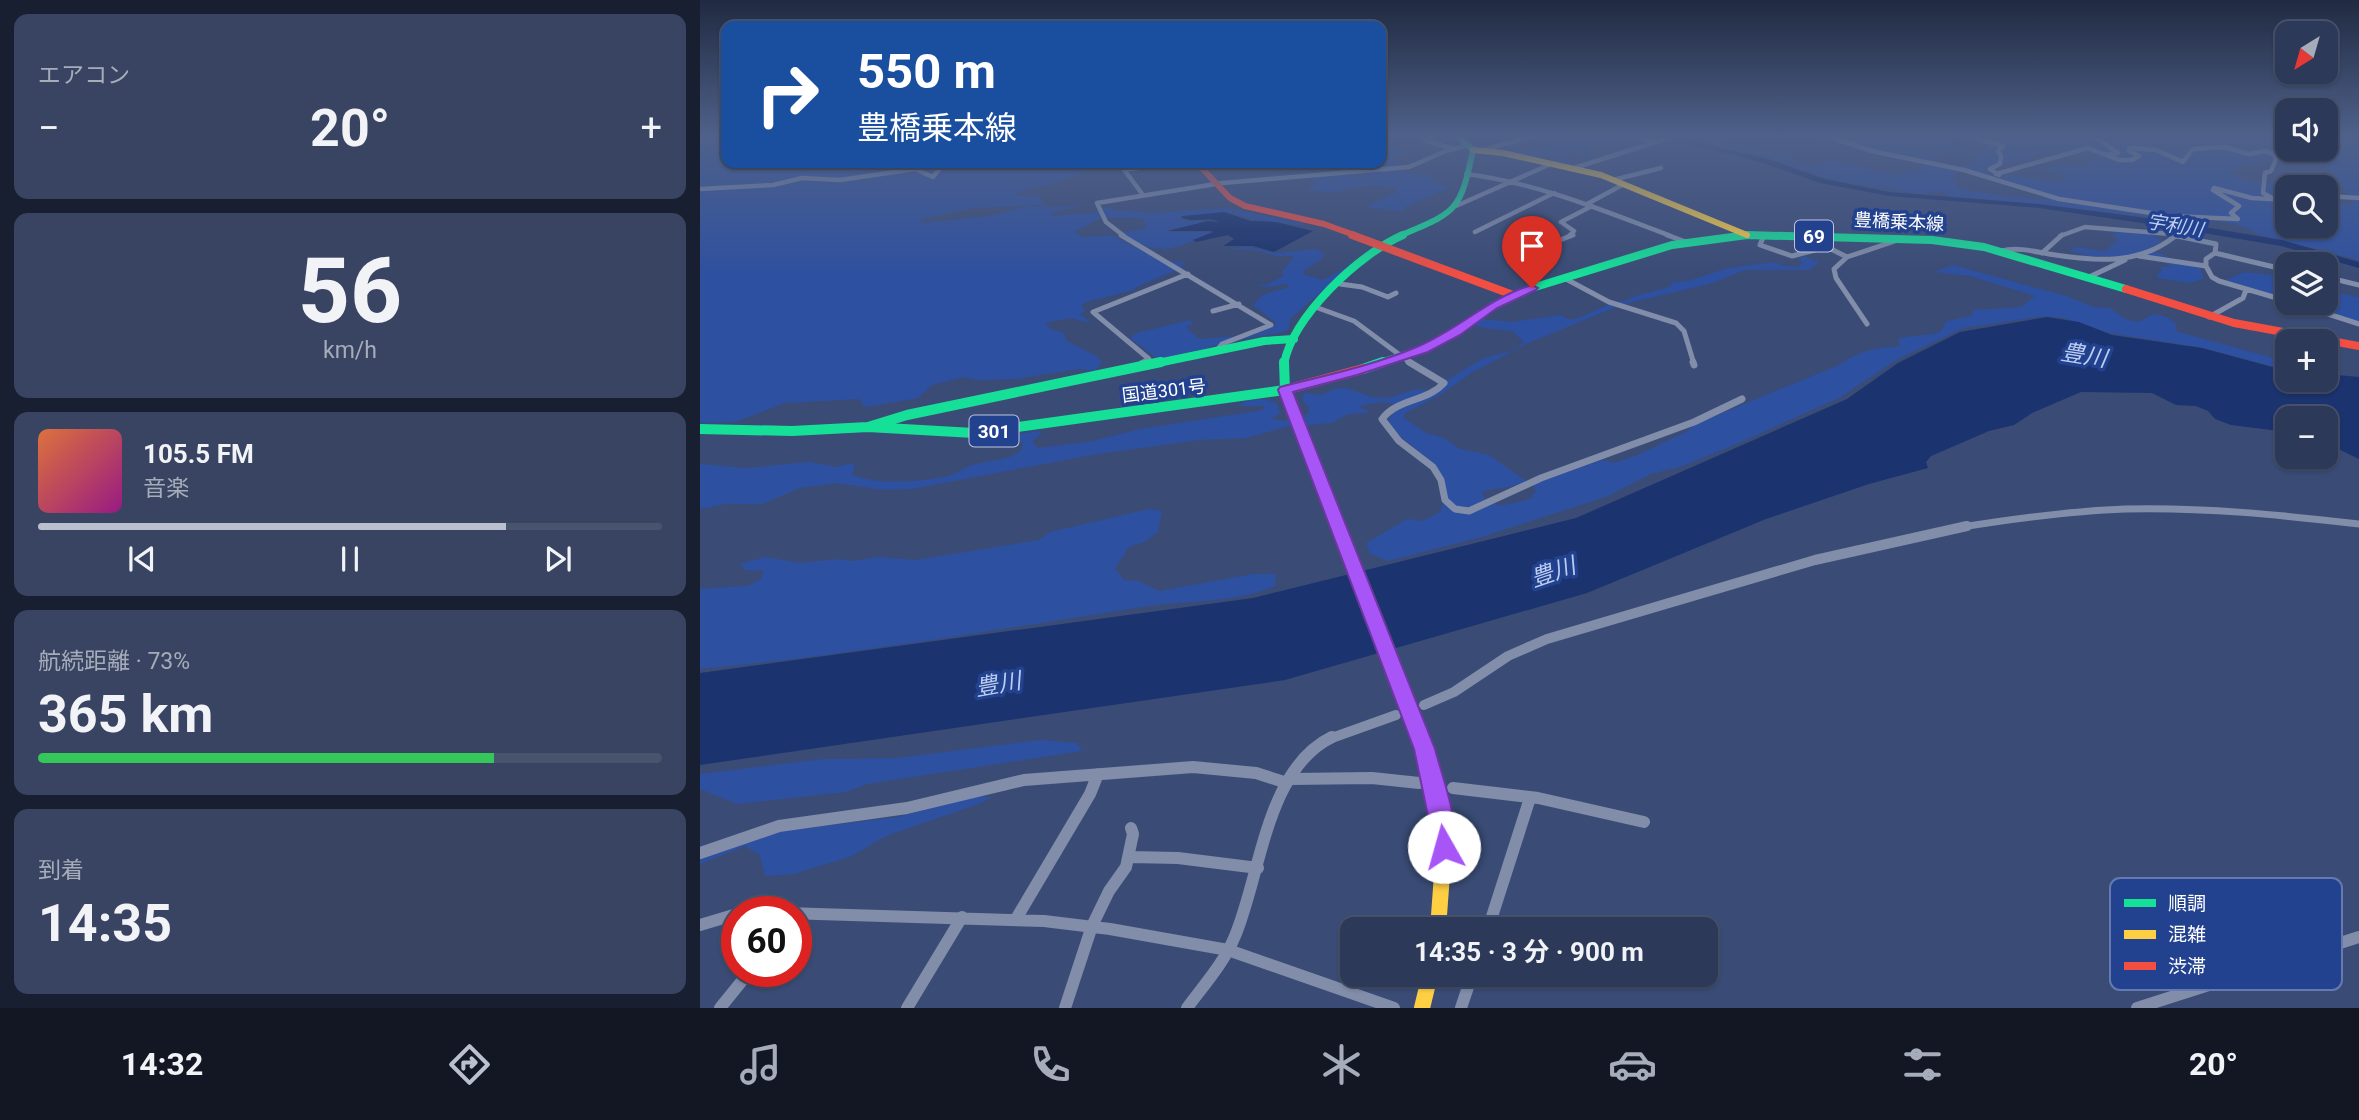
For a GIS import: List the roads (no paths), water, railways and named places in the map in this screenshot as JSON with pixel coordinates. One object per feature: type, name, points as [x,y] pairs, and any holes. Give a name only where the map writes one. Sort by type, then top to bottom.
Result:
[{"type":"main road","points":[[1439,917],[1444,847],[1439,808],[1424,749],[1285,390],[1283,367],[1294,339],[1340,284],[1381,246],[1439,218],[1456,206],[1463,183]]},
{"type":"main road","points":[[1622,183],[1747,235]]},
{"type":"main road","points":[[1217,184],[1230,198],[1244,206],[1324,224],[1513,295]]},
{"type":"main road","name":"豊橋乗本線","points":[[1285,390],[1402,357],[1456,333],[1513,295],[1686,242],[1747,235],[1953,242],[2000,251],[2209,317],[2264,330],[2359,346]]},
{"type":"main road","points":[[891,423],[1128,369],[1264,341],[1294,339]]},
{"type":"main road","name":"国道301号","points":[[700,429],[792,431],[891,423],[974,433],[1285,390]]},
{"type":"main road","points":[[1422,1008],[1427,987]]},
{"type":"street","points":[[700,190],[778,183]]},
{"type":"street","points":[[1134,183],[1143,195]]},
{"type":"street","points":[[1217,351],[1222,344],[1271,325],[1117,232],[1106,222],[1096,205],[1143,195],[1228,183]]},
{"type":"street","points":[[1456,206],[1511,183]]},
{"type":"street","points":[[1517,183],[1589,205],[1686,242]]},
{"type":"street","points":[[1519,256],[1573,235],[1574,231],[1561,222],[1618,183]]},
{"type":"street","points":[[2004,183],[2172,228],[2216,244],[2215,253]]},
{"type":"street","points":[[2262,183],[2263,193],[2272,198]]},
{"type":"street","points":[[2042,253],[2066,232],[2085,227],[2172,228],[2238,219],[2231,213],[2239,206],[2213,190],[2214,188],[2252,198],[2275,198]]},
{"type":"street","points":[[1475,232],[1554,193]]},
{"type":"street","points":[[2338,197],[2359,198]]},
{"type":"street","points":[[2087,278],[2167,244],[2172,228]]},
{"type":"street","points":[[1764,235],[1760,245],[1786,255],[1792,256],[1826,247]]},
{"type":"street","points":[[1813,236],[1826,247],[1847,257]]},
{"type":"street","points":[[1867,324],[1834,273],[1836,265],[1847,257],[1901,239]]},
{"type":"street","points":[[2000,251],[2012,248],[2125,260]]},
{"type":"street","points":[[2275,267],[2215,253],[2206,259],[2206,266],[2212,277],[2219,281],[2275,298]]},
{"type":"street","points":[[2139,257],[2206,266]]},
{"type":"street","points":[[1128,369],[1129,366],[1149,359],[1093,312],[1094,309],[1188,274]]},
{"type":"street","points":[[1564,278],[1609,302],[1676,323],[1684,331],[1694,365]]},
{"type":"street","points":[[2338,280],[2359,285]]},
{"type":"street","points":[[1340,284],[1362,287],[1388,297],[1396,293]]},
{"type":"street","points":[[2209,317],[2243,298],[2246,290]]},
{"type":"street","points":[[1213,311],[1239,304]]},
{"type":"street","points":[[1318,309],[1329,310],[1365,326],[1402,357],[1444,383],[1438,392],[1390,411],[1382,419],[1399,442],[1433,467],[1441,480],[1446,500],[1455,509],[1469,511],[1541,478],[1693,422],[1742,399]]},
{"type":"street","points":[[2331,315],[2359,324]]},
{"type":"street","points":[[1424,705],[1454,692],[1508,656],[1547,639],[1806,561],[1956,527],[2053,514],[2153,509],[2238,512],[2359,524]]},
{"type":"street","points":[[1187,1008],[1228,950],[1243,918],[1279,801],[1289,781],[1318,745],[1396,715]]},
{"type":"street","points":[[700,853],[779,826],[907,808],[1024,780],[1193,766],[1256,773],[1289,781],[1373,778],[1419,783]]},
{"type":"street","points":[[1016,919],[1090,794],[1098,774]]},
{"type":"street","points":[[1453,788],[1530,797],[1644,822]]},
{"type":"street","points":[[1492,917],[1530,797]]},
{"type":"street","points":[[1065,1008],[1092,926],[1129,857],[1133,834],[1131,828]]},
{"type":"street","points":[[1129,857],[1178,858],[1258,868]]},
{"type":"street","points":[[812,912],[1016,919],[1092,926],[1228,950],[1394,1008]]},
{"type":"street","points":[[907,1008],[962,917]]},
{"type":"street","points":[[700,925],[721,919]]},
{"type":"street","points":[[2342,942],[2359,937]]},
{"type":"street","points":[[720,1008],[737,987]]},
{"type":"street","points":[[1461,1008],[1468,987]]},
{"type":"street","points":[[2137,1008],[2193,990]]},
{"type":"water","points":[[1224,212],[1251,221],[1276,222],[1313,231],[1274,252],[1253,246],[1223,246],[1234,239],[1228,235],[1196,242],[1193,240],[1213,232],[1211,231],[1168,231],[1207,221],[1219,222],[1210,220],[1190,220],[1181,217],[1183,216]]},
{"type":"water","name":"豊川","points":[[2047,317],[2079,322],[2112,335],[2202,348],[2275,368],[2275,392],[2338,392],[2338,375],[2359,377],[2359,459],[2338,449],[2338,406],[2275,406],[2275,430],[2231,425],[2215,419],[2208,411],[2196,406],[2176,405],[2152,393],[2081,392],[2032,413],[2014,425],[1989,431],[1931,456],[1926,462],[1928,468],[1869,484],[1766,519],[1587,593],[1285,680],[700,765],[700,673],[1253,598],[1576,518],[1847,399],[1898,363],[1960,332]]},
{"type":"waterway","name":"宇利川","points":[[1833,183],[1889,194],[2039,206],[2162,223],[2282,243],[2359,265]]}]
